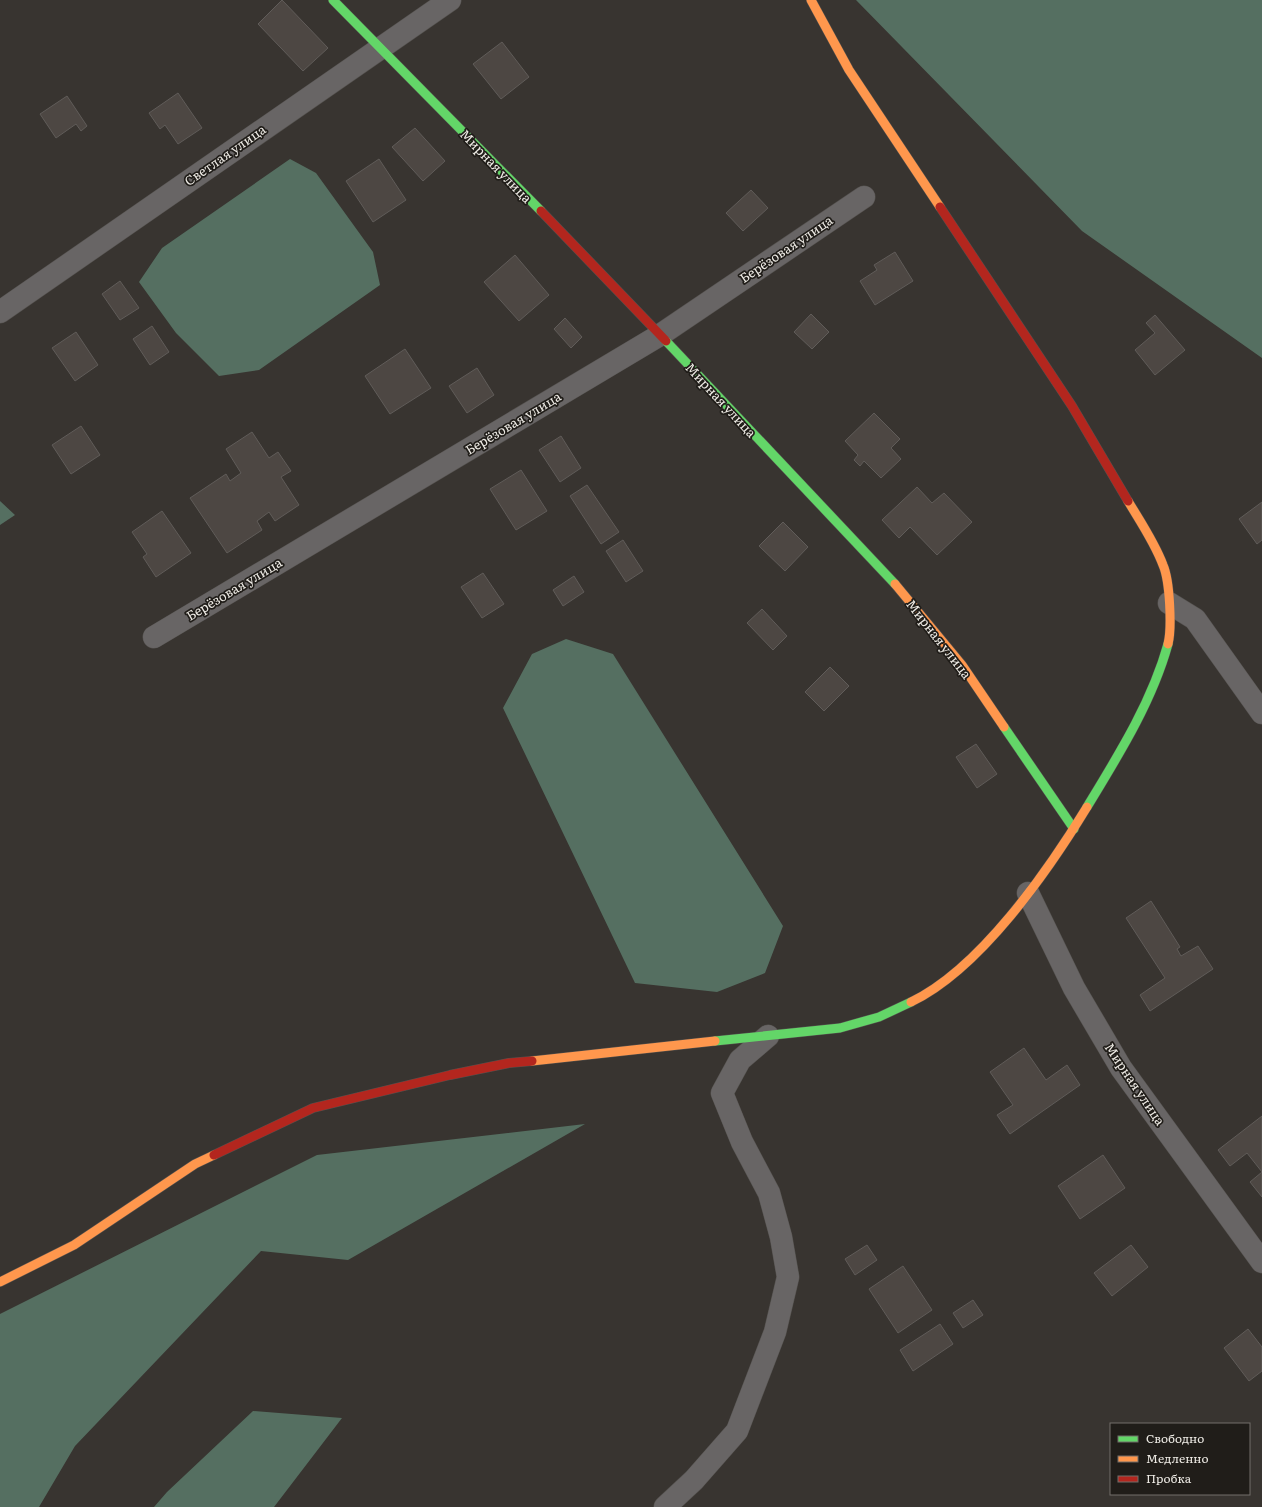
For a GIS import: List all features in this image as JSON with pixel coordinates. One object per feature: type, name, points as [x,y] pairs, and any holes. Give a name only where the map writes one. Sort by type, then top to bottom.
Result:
[{"type":"street","name":"Мирная улица","points":[[333,0],[660,335],[909,599],[962,665],[1074,829]]},
{"type":"street","name":"Светлая улица","points":[[0,312],[450,0]]},
{"type":"street","points":[[0,1282],[74,1244],[195,1164],[313,1108],[450,1075],[510,1063],[840,1028],[879,1017],[919,998],[955,972],[997,933],[1074,829],[1123,748],[1162,664],[1170,635],[1169,603],[1164,566],[1146,532],[1072,406],[849,70],[811,0]]},
{"type":"street","name":"Берёзовая улица","points":[[154,637],[660,335],[864,197]]},
{"type":"street","points":[[1169,603],[1194,619],[1262,713]]},
{"type":"street","name":"Мирная улица","points":[[1028,893],[1074,988],[1121,1068],[1262,1262]]},
{"type":"street","points":[[665,1507],[694,1480],[737,1431],[775,1332],[788,1277],[781,1237],[769,1193],[742,1142],[722,1093],[740,1060],[768,1036]]},
{"type":"green space","points":[[856,0],[1262,0],[1262,358],[1082,231]]},
{"type":"green space","points":[[290,159],[316,173],[373,252],[380,285],[259,370],[219,376],[176,333],[139,282],[162,248]]},
{"type":"green space","points":[[0,501],[15,515],[0,525]]},
{"type":"green space","points":[[566,639],[613,654],[783,926],[765,973],[717,992],[635,983],[503,708],[532,654]]},
{"type":"green space","points":[[585,1124],[348,1260],[261,1251],[75,1446],[39,1507],[0,1507],[0,1314],[317,1155]]},
{"type":"green space","points":[[253,1411],[342,1418],[274,1507],[154,1507],[167,1492]]},
{"type":"building","points":[[282,0],[328,48],[303,71],[258,24]]},
{"type":"building","points":[[502,42],[529,77],[501,99],[473,64]]},
{"type":"building","points":[[178,93],[202,128],[178,144],[165,125],[160,129],[149,113]]},
{"type":"building","points":[[67,96],[87,126],[81,131],[76,124],[56,138],[40,114]]},
{"type":"building","points":[[415,128],[445,161],[423,181],[392,147]]},
{"type":"building","points":[[379,159],[406,200],[373,222],[346,181]]},
{"type":"building","points":[[751,190],[768,208],[743,231],[726,213]]},
{"type":"building","points":[[895,252],[913,281],[875,305],[860,281],[877,270],[874,265]]},
{"type":"building","points":[[515,255],[549,295],[519,321],[484,282]]},
{"type":"building","points":[[120,281],[139,308],[120,320],[102,294]]},
{"type":"building","points":[[811,314],[829,332],[812,349],[794,332]]},
{"type":"building","points":[[1155,315],[1185,350],[1155,375],[1135,350],[1155,333],[1146,323]]},
{"type":"building","points":[[565,318],[582,337],[571,348],[554,329]]},
{"type":"building","points":[[152,326],[169,352],[150,365],[133,339]]},
{"type":"building","points":[[76,332],[98,365],[75,381],[52,348]]},
{"type":"building","points":[[405,349],[431,388],[390,414],[365,376]]},
{"type":"building","points":[[477,368],[494,395],[467,413],[449,386]]},
{"type":"building","points":[[874,413],[900,439],[891,448],[901,459],[881,478],[864,461],[860,466],[854,460],[858,455],[845,441]]},
{"type":"building","points":[[81,426],[100,455],[71,474],[52,445]]},
{"type":"building","points":[[252,432],[269,458],[278,452],[291,471],[281,477],[299,505],[275,521],[269,512],[257,521],[262,530],[227,553],[190,498],[226,474],[230,481],[241,473],[226,449]]},
{"type":"building","points":[[561,436],[581,468],[560,482],[539,450]]},
{"type":"building","points":[[521,470],[547,511],[516,530],[490,489]]},
{"type":"building","points":[[587,485],[619,532],[601,544],[570,496]]},
{"type":"building","points":[[917,487],[932,503],[944,493],[972,522],[937,555],[910,527],[899,538],[882,520]]},
{"type":"building","points":[[1262,502],[1262,540],[1257,544],[1239,519]]},
{"type":"building","points":[[162,511],[191,553],[156,577],[143,557],[147,554],[132,532]]},
{"type":"building","points":[[783,522],[808,547],[785,571],[759,546]]},
{"type":"building","points":[[623,540],[643,571],[626,582],[606,551]]},
{"type":"building","points":[[483,573],[504,604],[482,618],[461,587]]},
{"type":"building","points":[[574,576],[584,592],[563,606],[553,590]]},
{"type":"building","points":[[762,609],[787,636],[773,650],[747,623]]},
{"type":"building","points":[[830,667],[849,686],[824,711],[805,692]]},
{"type":"building","points":[[976,744],[997,774],[977,788],[956,757]]},
{"type":"building","points":[[1151,901],[1180,947],[1177,949],[1181,956],[1198,946],[1213,969],[1150,1011],[1140,995],[1165,978],[1126,918]]},
{"type":"building","points":[[1024,1048],[1046,1080],[1067,1065],[1080,1085],[1010,1134],[997,1115],[1013,1105],[990,1072]]},
{"type":"building","points":[[1262,1116],[1262,1172],[1247,1153],[1230,1166],[1218,1150]]},
{"type":"building","points":[[1103,1155],[1125,1188],[1080,1219],[1058,1186]]},
{"type":"building","points":[[1262,1172],[1262,1197],[1250,1182]]},
{"type":"building","points":[[867,1245],[877,1260],[855,1275],[845,1259]]},
{"type":"building","points":[[1131,1245],[1148,1267],[1112,1296],[1094,1273]]},
{"type":"building","points":[[903,1266],[932,1310],[898,1333],[869,1289]]},
{"type":"building","points":[[973,1300],[983,1315],[963,1328],[953,1313]]},
{"type":"building","points":[[940,1324],[953,1344],[913,1371],[900,1350]]},
{"type":"building","points":[[1248,1329],[1262,1347],[1262,1371],[1249,1381],[1224,1348]]},
{"type":"traffic: fast","points":[[333,0],[541,211]]},
{"type":"traffic: fast","points":[[666,341],[895,584]]},
{"type":"traffic: fast","points":[[1087,807],[1144,708],[1168,644]]},
{"type":"traffic: fast","points":[[1004,727],[1074,829]]},
{"type":"traffic: fast","points":[[715,1041],[840,1028],[879,1017],[911,1002]]},
{"type":"traffic: slow","points":[[811,0],[849,70],[940,207]]},
{"type":"traffic: slow","points":[[1128,501],[1152,540],[1165,572],[1170,604],[1168,644]]},
{"type":"traffic: slow","points":[[895,584],[962,665],[1004,727]]},
{"type":"traffic: slow","points":[[911,1002],[937,987],[962,967],[987,943],[1053,860],[1087,807]]},
{"type":"traffic: slow","points":[[532,1061],[715,1041]]},
{"type":"traffic: slow","points":[[0,1282],[74,1245],[195,1164],[214,1155]]},
{"type":"traffic: jam","points":[[940,207],[1072,406],[1128,501]]},
{"type":"traffic: jam","points":[[541,211],[666,341]]},
{"type":"traffic: jam","points":[[214,1155],[313,1108],[450,1075],[509,1063],[532,1061]]}]
